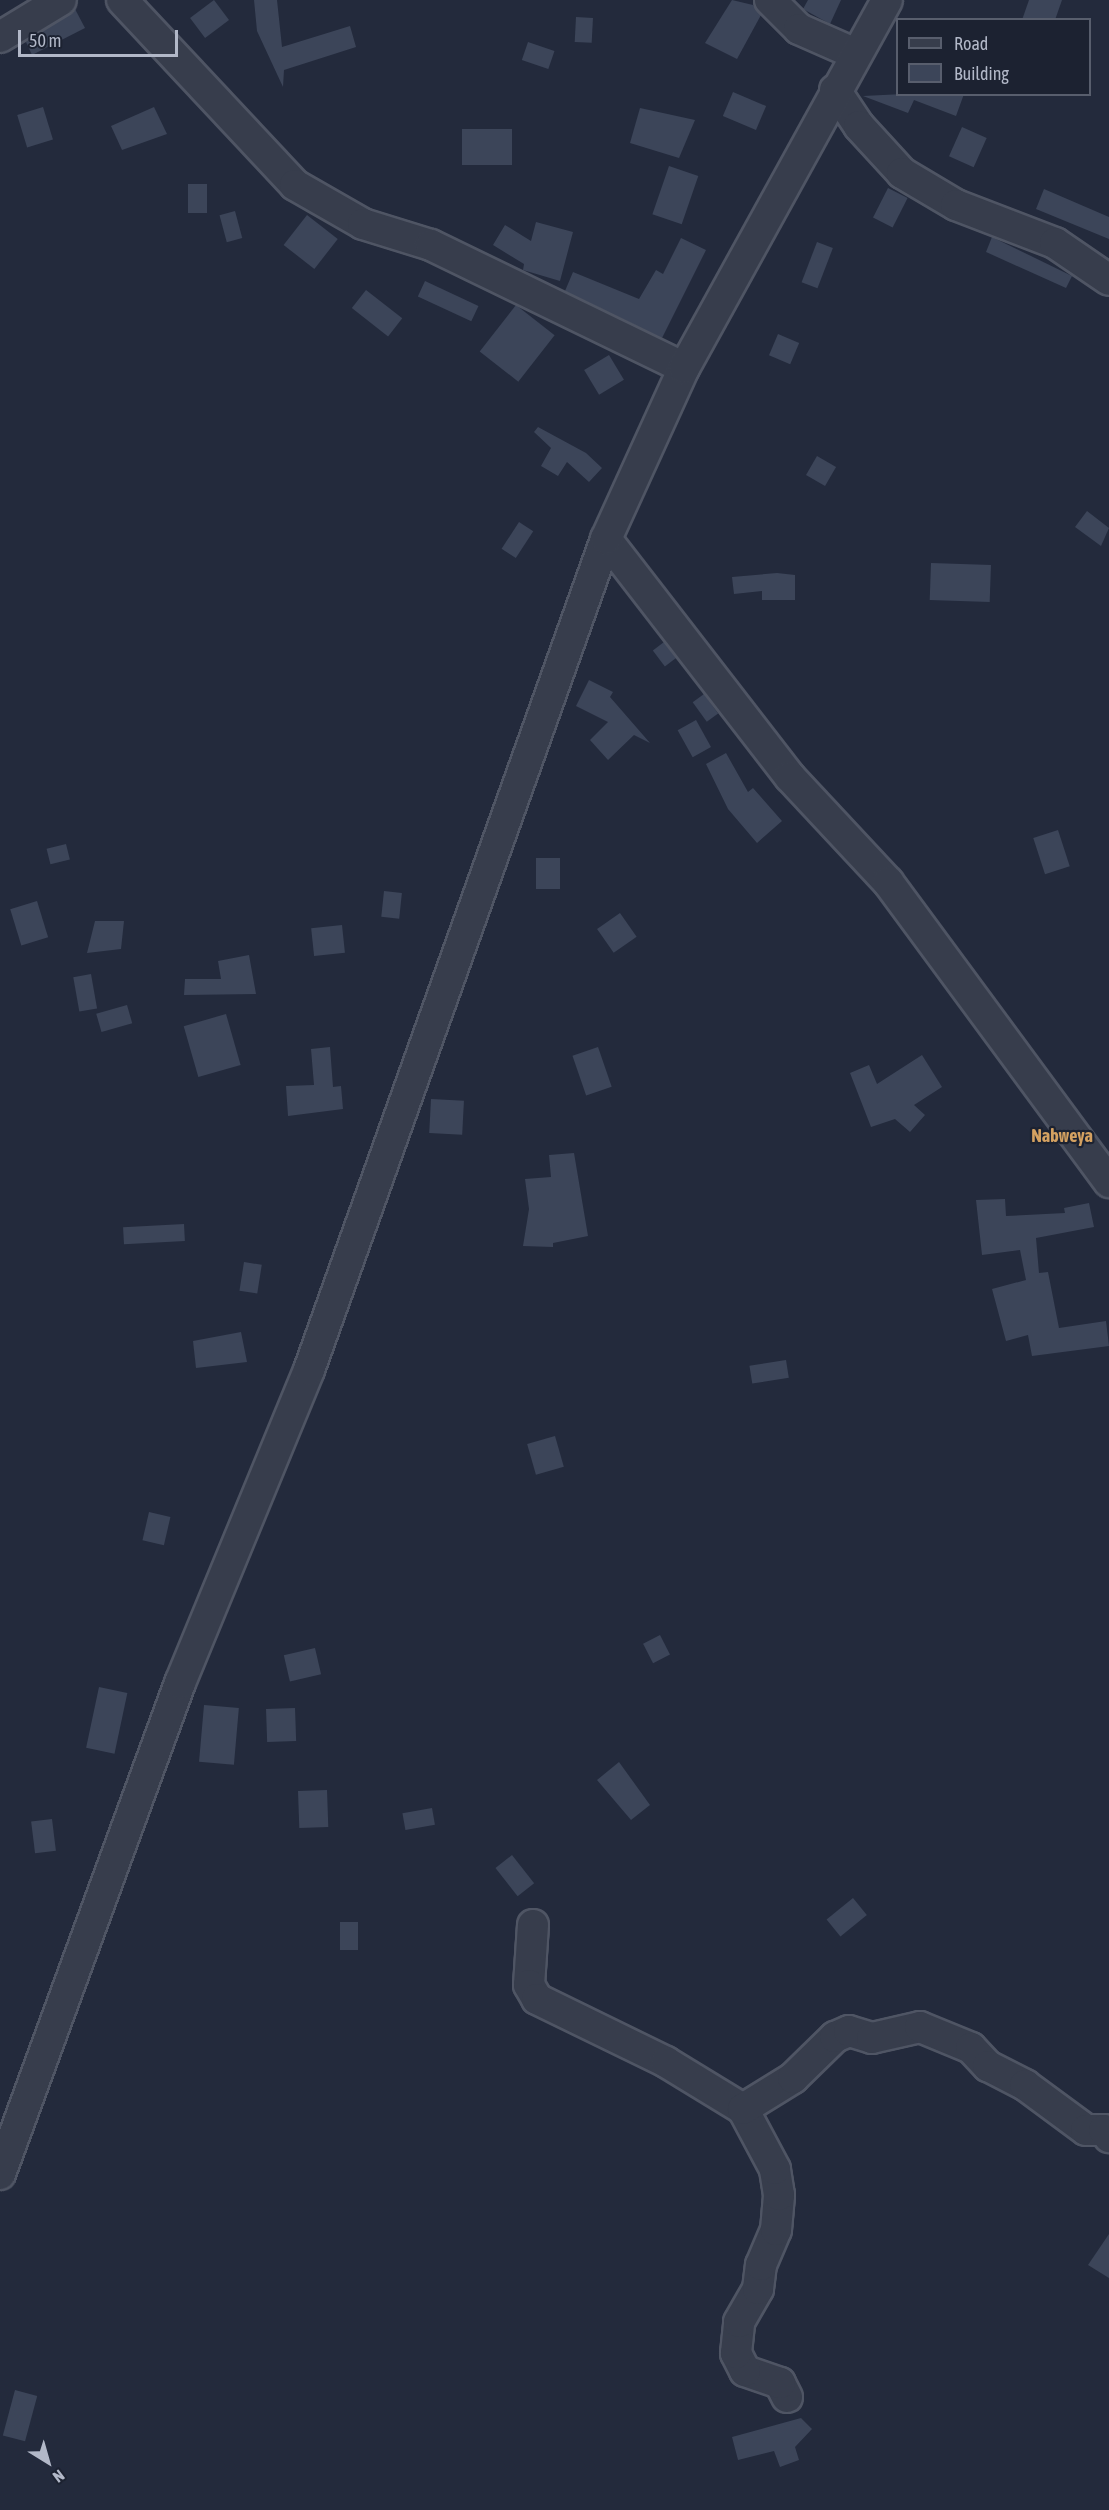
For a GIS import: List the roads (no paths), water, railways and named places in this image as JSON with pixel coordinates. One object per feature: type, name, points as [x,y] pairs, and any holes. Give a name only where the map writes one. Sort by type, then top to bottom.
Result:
[{"type":"street","points":[[0,37],[62,0]]},
{"type":"street","points":[[122,0],[295,185],[363,224],[431,245],[684,368]]},
{"type":"street","points":[[770,0],[800,29],[856,54]]},
{"type":"street","points":[[0,2174],[180,1683],[309,1370],[606,539],[684,368],[835,90],[887,0]]},
{"type":"street","points":[[835,90],[858,126],[902,172],[956,205],[1055,243],[1109,280]]},
{"type":"street","points":[[606,539],[790,777],[888,882],[1109,1182]]},
{"type":"street","points":[[533,1925],[529,1985],[537,1999],[666,2062],[743,2109],[775,2169],[779,2195],[776,2230],[760,2265],[758,2289],[739,2322],[736,2353],[745,2371],[780,2383],[786,2397]]},
{"type":"street","points":[[743,2109],[794,2078],[835,2037],[849,2031],[872,2038],[921,2027],[971,2048],[988,2066],[1025,2085],[1086,2130],[1104,2130],[1109,2137]]},
{"type":"district","name":"Nabweya","points":[[1062,1136]]}]
